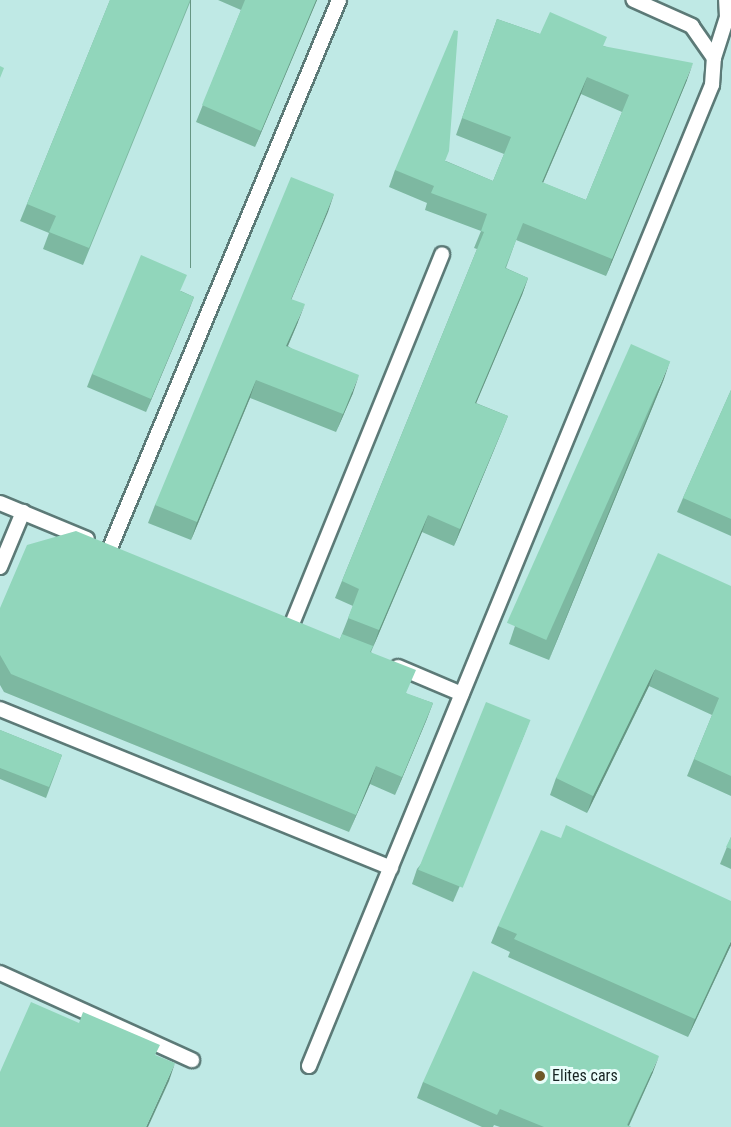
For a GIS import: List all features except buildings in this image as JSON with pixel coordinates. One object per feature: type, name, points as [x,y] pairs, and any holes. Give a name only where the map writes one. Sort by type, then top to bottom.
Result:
[{"type":"lane","points":[[0,503],[116,551],[339,0]]},
{"type":"lane","points":[[634,0],[692,26],[714,58]]},
{"type":"lane","points":[[309,1066],[698,122],[712,85],[714,58],[727,17],[726,0]]},
{"type":"lane","points":[[292,624],[442,254]]},
{"type":"lane","points":[[0,567],[23,512]]},
{"type":"lane","points":[[387,663],[462,694]]},
{"type":"lane","points":[[0,709],[390,868]]},
{"type":"lane","points":[[0,973],[192,1060]]},
{"type":"shaded area","points":[[0,0],[731,0],[731,1127],[0,1127]]},
{"type":"place","name":"Elites cars","points":[[540,1076]]}]
